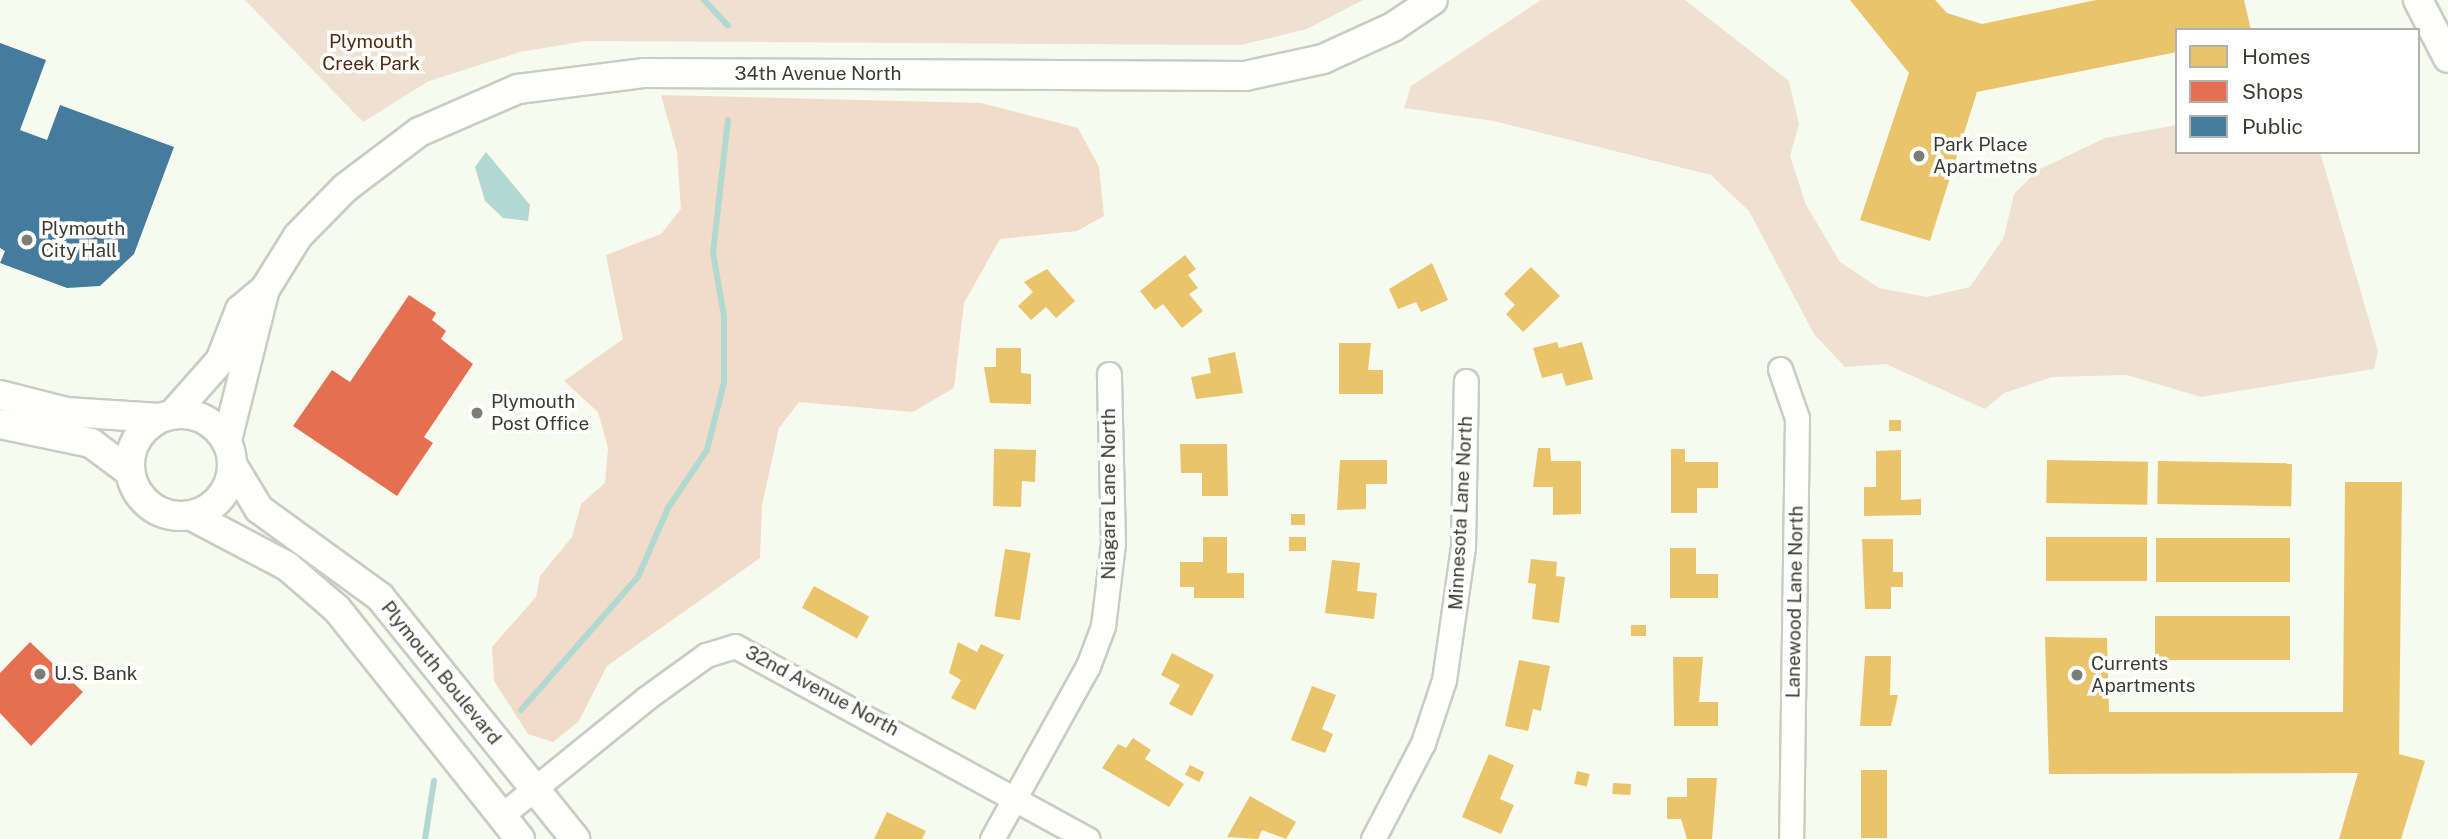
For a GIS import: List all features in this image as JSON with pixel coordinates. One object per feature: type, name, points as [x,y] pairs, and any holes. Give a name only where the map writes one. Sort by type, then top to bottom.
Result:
[{"type":"street","name":"34th Avenue North","points":[[166,416],[207,381],[240,310],[264,289],[310,222],[395,147],[444,118],[518,89],[645,73],[1245,76],[1323,60],[1394,27],[1433,0]]},
{"type":"street","points":[[2418,0],[2448,58]]},
{"type":"street","name":"34th Avenue North","points":[[230,453],[264,289]]},
{"type":"street","name":"Lanewood Lane North","points":[[1780,369],[1797,418],[1791,839]]},
{"type":"street","name":"Niagara Lane North","points":[[992,839],[1088,666],[1102,626],[1114,543],[1109,374]]},
{"type":"street","name":"Minnesota Lane North","points":[[1373,839],[1423,743],[1444,680],[1462,547],[1466,381]]},
{"type":"street","points":[[0,395],[66,412],[202,418],[230,453],[221,498],[192,516],[150,507],[130,472],[91,443],[0,424]]},
{"type":"street","points":[[130,472],[135,441],[166,416]]},
{"type":"street","name":"Plymouth Boulevard","points":[[230,453],[259,509],[380,597],[536,787],[575,839]]},
{"type":"street","name":"Plymouth Boulevard","points":[[192,516],[287,566],[337,609],[520,839]]},
{"type":"street","name":"32nd Avenue North","points":[[502,815],[706,655],[735,646],[1088,839]]},
{"type":"green space","name":"Plymouth Creek Park","points":[[245,0],[1363,0],[1307,29],[1241,45],[586,41],[520,52],[429,81],[363,122]]},
{"type":"green space","points":[[1541,0],[1685,0],[1789,81],[1799,124],[1790,156],[1806,205],[1840,262],[1879,288],[1927,297],[1970,287],[2004,237],[2014,194],[2038,170],[2105,138],[2175,125],[2175,154],[2321,154],[2378,351],[2374,369],[2201,397],[2127,375],[2052,377],[2004,393],[1985,409],[1886,364],[1845,367],[1814,334],[1749,211],[1711,175],[1494,121],[1404,108],[1411,86]]},
{"type":"shaded area","points":[[661,95],[981,103],[1078,128],[1099,167],[1104,216],[1077,231],[1000,239],[964,303],[954,388],[913,412],[799,402],[779,428],[762,505],[760,558],[607,666],[579,721],[553,742],[528,734],[494,681],[492,647],[536,597],[540,576],[572,537],[581,504],[605,483],[608,448],[598,412],[564,381],[623,339],[606,255],[661,234],[681,209],[677,152]]},
{"type":"water","points":[[486,152],[530,205],[528,221],[503,218],[485,201],[475,167]]},
{"type":"building: Homes","name":"Park Place Apartmetns","points":[[1850,0],[1935,0],[1947,13],[1982,24],[2096,0],[2244,0],[2251,28],[2175,28],[2175,52],[1977,92],[1930,241],[1860,220],[1909,73]]},
{"type":"building: Homes","points":[[1185,255],[1196,269],[1188,275],[1198,288],[1189,294],[1203,311],[1182,328],[1163,304],[1155,310],[1140,291]]},
{"type":"building: Homes","points":[[1432,263],[1448,300],[1421,312],[1416,302],[1398,309],[1389,289]]},
{"type":"building: Homes","points":[[1531,267],[1560,296],[1523,332],[1506,314],[1515,305],[1504,294]]},
{"type":"building: Homes","points":[[1047,269],[1075,301],[1056,318],[1046,307],[1031,320],[1018,306],[1033,292],[1024,282]]},
{"type":"building: Homes","points":[[1557,342],[1559,348],[1582,342],[1593,379],[1566,386],[1562,373],[1542,378],[1533,348]]},
{"type":"building: Homes","points":[[1339,343],[1371,343],[1368,370],[1383,370],[1383,394],[1339,394]]},
{"type":"building: Homes","points":[[996,348],[1021,348],[1021,373],[1031,374],[1031,404],[990,403],[984,367],[996,367]]},
{"type":"building: Homes","points":[[1235,352],[1243,393],[1196,399],[1191,377],[1211,373],[1208,358]]},
{"type":"building: Homes","points":[[1889,420],[1901,420],[1901,431],[1889,431]]},
{"type":"building: Homes","points":[[1180,444],[1227,444],[1228,496],[1202,496],[1202,473],[1181,473]]},
{"type":"building: Homes","points":[[1538,448],[1550,448],[1551,461],[1581,461],[1581,514],[1553,515],[1553,487],[1533,487]]},
{"type":"building: Homes","points":[[994,449],[1036,450],[1035,482],[1022,481],[1021,507],[993,506]]},
{"type":"building: Homes","points":[[1671,449],[1685,449],[1685,462],[1718,462],[1718,488],[1697,488],[1697,513],[1671,513]]},
{"type":"building: Homes","points":[[1901,450],[1901,500],[1921,499],[1921,515],[1864,516],[1864,487],[1876,487],[1876,451]]},
{"type":"building: Homes","points":[[1340,460],[1387,460],[1387,484],[1366,484],[1366,509],[1337,510]]},
{"type":"building: Homes","points":[[2047,460],[2148,462],[2147,505],[2046,503]]},
{"type":"building: Homes","points":[[2158,461],[2292,463],[2291,506],[2157,504]]},
{"type":"building: Homes","name":"Currents Apartments","points":[[2345,482],[2402,482],[2399,754],[2425,761],[2401,839],[2339,839],[2358,773],[2049,774],[2045,637],[2107,638],[2109,712],[2343,712]]},
{"type":"building: Homes","points":[[1291,514],[1305,514],[1305,525],[1291,525]]},
{"type":"building: Homes","points":[[1203,537],[1227,537],[1227,573],[1244,573],[1244,598],[1194,598],[1194,587],[1180,587],[1180,562],[1203,562]]},
{"type":"building: Homes","points":[[1289,537],[1306,537],[1306,551],[1289,551]]},
{"type":"building: Homes","points":[[2046,537],[2147,537],[2147,581],[2046,581]]},
{"type":"building: Homes","points":[[2156,538],[2290,538],[2290,582],[2156,582]]},
{"type":"building: Homes","points":[[1862,539],[1893,539],[1893,572],[1903,572],[1903,587],[1891,587],[1891,609],[1865,609]]},
{"type":"building: Homes","points":[[1670,548],[1696,548],[1696,574],[1718,574],[1718,598],[1670,598]]},
{"type":"building: Homes","points":[[1005,549],[1031,553],[1020,620],[994,616]]},
{"type":"building: Homes","points":[[1531,559],[1557,562],[1556,576],[1565,577],[1559,623],[1532,619],[1536,584],[1528,583]]},
{"type":"building: Homes","points":[[1332,560],[1360,563],[1357,591],[1377,593],[1374,619],[1325,613]]},
{"type":"building: Homes","points":[[814,586],[869,617],[857,638],[802,608]]},
{"type":"building: Homes","points":[[2155,616],[2290,616],[2290,660],[2155,660]]},
{"type":"building: Homes","points":[[1631,625],[1646,625],[1646,636],[1631,636]]},
{"type":"building: Homes","points":[[958,642],[977,652],[981,644],[1004,655],[975,710],[951,698],[961,680],[949,673]]},
{"type":"building: Homes","points":[[1172,653],[1214,675],[1192,716],[1169,704],[1180,685],[1161,675]]},
{"type":"building: Homes","points":[[1865,656],[1891,656],[1890,695],[1898,695],[1891,726],[1860,726]]},
{"type":"building: Homes","points":[[1673,657],[1703,657],[1699,702],[1718,702],[1718,726],[1674,726]]},
{"type":"building: Homes","points":[[1519,660],[1550,666],[1541,711],[1533,709],[1528,731],[1505,726]]},
{"type":"building: Homes","points":[[1312,686],[1336,695],[1322,729],[1333,734],[1325,753],[1291,740]]},
{"type":"building: Homes","points":[[1133,738],[1151,750],[1145,759],[1184,784],[1169,807],[1102,768],[1118,744],[1126,748]]},
{"type":"building: Homes","points":[[1489,754],[1514,765],[1500,799],[1514,805],[1501,834],[1462,817]]},
{"type":"building: Homes","points":[[1190,765],[1204,772],[1199,782],[1185,775]]},
{"type":"building: Homes","points":[[1861,770],[1887,770],[1887,838],[1861,838]]},
{"type":"building: Homes","points":[[1577,771],[1590,774],[1587,787],[1574,784]]},
{"type":"building: Homes","points":[[1687,778],[1717,778],[1712,839],[1687,839],[1681,819],[1667,819],[1667,797],[1687,797]]},
{"type":"building: Homes","points":[[1613,783],[1631,784],[1630,795],[1612,794]]},
{"type":"building: Homes","points":[[1250,796],[1296,822],[1286,839],[1262,830],[1258,839],[1227,837]]},
{"type":"building: Homes","points":[[887,812],[926,831],[922,839],[874,839]]},
{"type":"building: Shops","points":[[409,295],[436,313],[432,320],[446,331],[441,339],[473,364],[424,437],[433,443],[397,496],[293,426],[332,370],[350,382]]},
{"type":"building: Shops","points":[[30,642],[83,692],[31,746],[0,713],[0,673]]},
{"type":"building: Public","points":[[0,43],[46,60],[20,130],[47,140],[60,105],[174,147],[134,254],[100,286],[67,288],[0,263],[5,251],[0,248]]},
{"type":"waterway","points":[[704,0],[728,26]]},
{"type":"waterway","points":[[521,710],[638,577],[668,508],[707,450],[724,383],[724,316],[713,253],[728,120]]},
{"type":"waterway","points":[[425,839],[434,781]]},
{"type":"place","name":"Park Place Apartmetns","points":[[1919,156]]},
{"type":"place","name":"Plymouth City Hall","points":[[27,240]]},
{"type":"place","name":"Plymouth Post Office","points":[[477,413]]},
{"type":"place","name":"U.S. Bank","points":[[40,674]]},
{"type":"place","name":"Currents Apartments","points":[[2077,675]]}]
